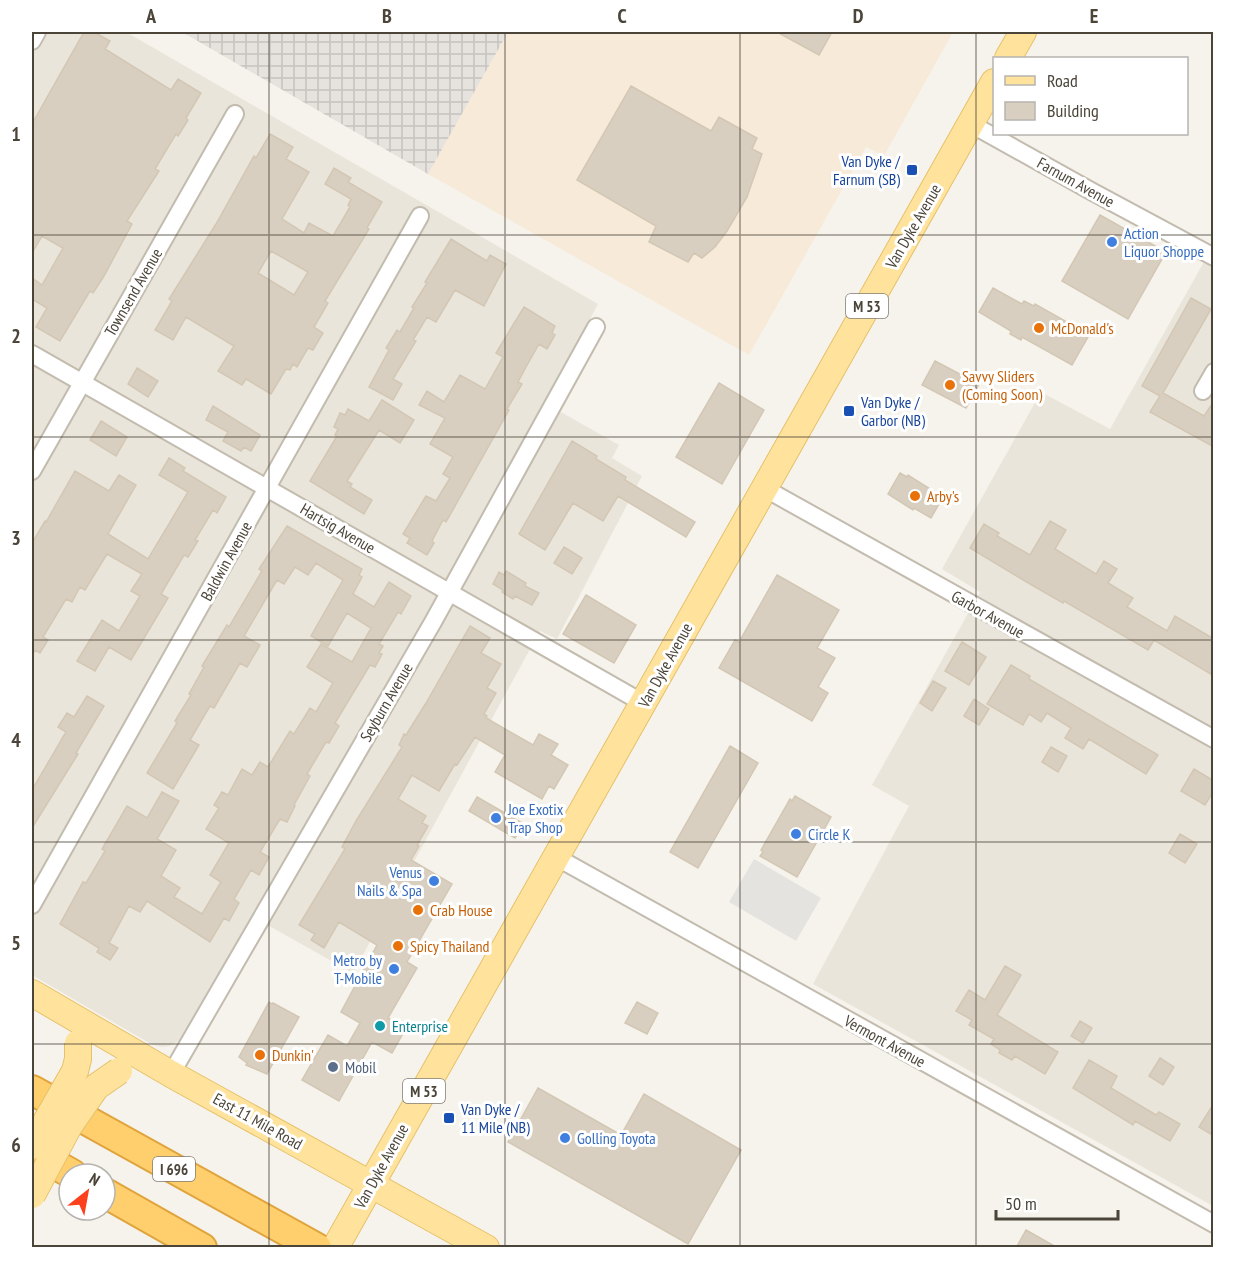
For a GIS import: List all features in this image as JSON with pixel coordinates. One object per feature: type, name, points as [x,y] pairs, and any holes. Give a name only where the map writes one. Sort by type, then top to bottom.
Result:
[{"type":"highway","name":"I 696","points":[[32,1090],[317,1248]]},
{"type":"highway","points":[[32,1151],[57,1165]]},
{"type":"highway","points":[[117,1200],[202,1248]]},
{"type":"main road","points":[[1009,57],[1023,32]]},
{"type":"main road","name":"Van Dyke Avenue","points":[[335,1248],[993,84]]},
{"type":"main road","name":"East 11 Mile Road","points":[[32,993],[161,1068],[366,1193],[486,1248]]},
{"type":"main road","points":[[32,1146],[75,1071],[78,1043],[73,1017]]},
{"type":"main road","points":[[32,1195],[69,1126],[96,1087],[119,1071],[161,1068]]},
{"type":"street","points":[[32,41],[37,32]]},
{"type":"street","name":"Townsend Avenue","points":[[32,471],[235,114]]},
{"type":"street","name":"Farnum Avenue","points":[[971,124],[1214,257]]},
{"type":"street","name":"Baldwin Avenue","points":[[32,905],[420,216]]},
{"type":"street","name":"Seyburn Avenue","points":[[161,1068],[449,592],[596,327]]},
{"type":"street","name":"Hartsig Avenue","points":[[32,354],[643,704]]},
{"type":"street","points":[[1203,391],[1214,372]]},
{"type":"street","name":"Garbor Avenue","points":[[764,488],[1214,739]]},
{"type":"street","name":"Vermont Avenue","points":[[556,857],[1214,1224]]},
{"type":"shaded area","points":[[32,32],[126,32],[598,304],[545,403],[619,445],[612,458],[642,476],[557,639],[540,631],[353,973],[253,917],[182,1039],[162,1047],[151,1044],[32,975]]},
{"type":"shaded area","points":[[182,32],[508,32],[428,174]]},
{"type":"shaded area","points":[[508,32],[953,32],[884,156],[866,147],[749,355],[428,174]]},
{"type":"shaded area","points":[[1205,260],[1214,265],[1213,1206],[813,984],[909,806],[872,785],[980,592],[942,569],[1041,392],[1110,429]]},
{"type":"shaded area","points":[[754,859],[821,898],[796,941],[729,902]]},
{"type":"building","points":[[84,32],[94,32],[110,41],[105,49],[171,90],[178,79],[201,93],[186,118],[188,120],[178,136],[176,134],[155,169],[159,171],[127,221],[132,224],[104,276],[93,293],[90,291],[60,341],[36,327],[47,308],[32,299],[32,278],[42,285],[63,248],[42,236],[32,253],[32,124]]},
{"type":"building","points":[[777,32],[832,32],[819,55]]},
{"type":"building","points":[[631,86],[711,131],[719,117],[757,138],[752,149],[762,154],[747,197],[727,231],[715,247],[702,258],[694,253],[688,262],[649,242],[656,226],[577,180]]},
{"type":"building","points":[[270,134],[293,147],[286,159],[309,172],[282,219],[304,233],[309,223],[333,236],[350,207],[348,205],[351,199],[325,184],[334,168],[351,178],[348,182],[382,202],[367,228],[369,229],[325,301],[328,303],[314,327],[323,333],[313,350],[308,348],[297,367],[293,364],[290,370],[286,369],[271,394],[246,379],[242,385],[218,371],[234,346],[186,317],[173,340],[155,330],[172,301],[169,299],[216,224],[254,156],[256,158]],"holes":[[[271,251],[308,272],[294,295],[258,273]]]},
{"type":"building","points":[[1100,215],[1166,252],[1128,319],[1062,281]]},
{"type":"building","points":[[451,239],[487,261],[490,255],[506,264],[484,306],[455,290],[436,322],[427,317],[413,340],[416,341],[393,379],[402,384],[393,400],[369,387],[389,350],[386,348],[397,330],[400,332],[427,283],[425,282]]},
{"type":"building","name":"McDonald's","points":[[993,288],[1022,304],[1024,301],[1034,306],[1035,304],[1088,337],[1072,365],[1022,337],[1021,340],[1010,334],[1011,331],[979,312]]},
{"type":"building","points":[[1191,298],[1211,309],[1163,393],[1204,416],[1214,401],[1214,447],[1150,412],[1160,396],[1142,386]]},
{"type":"building","points":[[524,307],[555,326],[552,333],[555,335],[547,349],[539,344],[518,382],[522,384],[507,409],[509,410],[446,522],[443,520],[427,555],[407,543],[410,538],[403,534],[426,496],[436,501],[450,478],[443,474],[453,457],[430,444],[445,418],[419,405],[427,391],[444,402],[460,375],[485,389],[503,357],[496,353]]},
{"type":"building","name":"Savvy Sliders (Coming Soon)","points":[[935,361],[979,384],[966,408],[922,385]]},
{"type":"building","points":[[137,368],[158,381],[148,397],[128,384]]},
{"type":"building","points":[[719,383],[764,410],[722,484],[676,457]]},
{"type":"building","points":[[382,400],[414,420],[400,443],[379,430],[347,481],[352,484],[350,487],[372,500],[364,514],[310,481],[337,436],[335,435],[338,429],[334,427],[340,413],[345,415],[348,409],[369,421]]},
{"type":"building","points":[[213,406],[260,435],[251,451],[244,447],[241,451],[223,441],[228,432],[206,420]]},
{"type":"building","points":[[101,421],[127,437],[116,456],[90,440]]},
{"type":"building","points":[[572,441],[626,477],[625,480],[695,522],[686,537],[618,496],[603,521],[573,503],[545,550],[519,534]]},
{"type":"building","points":[[169,458],[185,468],[183,471],[226,497],[217,513],[213,510],[195,540],[198,541],[188,557],[184,555],[161,594],[168,598],[131,660],[109,647],[95,671],[77,661],[102,620],[119,631],[140,596],[131,591],[142,574],[107,554],[85,590],[80,587],[72,602],[66,599],[43,637],[48,640],[40,653],[35,650],[32,656],[32,543],[75,471],[109,491],[119,475],[136,485],[108,534],[148,559],[188,492],[159,475]]},
{"type":"building","name":"Arby's","points":[[900,473],[907,477],[908,475],[943,497],[931,518],[888,494]]},
{"type":"building","points":[[1050,521],[1066,530],[1055,549],[1096,574],[1104,561],[1117,569],[1108,583],[1133,598],[1127,607],[1167,631],[1175,616],[1214,639],[1214,676],[1154,640],[1148,650],[970,548],[984,524],[999,533],[997,536],[1030,555]]},
{"type":"building","points":[[287,526],[362,569],[359,575],[362,577],[353,594],[374,607],[389,582],[411,596],[401,614],[398,612],[379,644],[383,646],[379,653],[382,654],[375,667],[370,665],[335,723],[339,726],[329,743],[326,742],[307,774],[310,776],[287,822],[280,819],[260,852],[269,857],[259,875],[251,870],[234,899],[239,903],[229,921],[224,918],[210,942],[147,901],[140,912],[129,906],[109,943],[118,948],[110,960],[97,952],[99,948],[60,924],[83,882],[86,883],[105,851],[102,849],[127,806],[147,818],[162,792],[179,801],[157,839],[176,850],[161,876],[180,888],[174,897],[202,914],[221,882],[210,875],[229,843],[206,829],[219,808],[214,805],[222,792],[228,795],[242,769],[252,775],[260,762],[268,767],[290,731],[294,734],[310,708],[316,712],[333,683],[307,667],[321,644],[352,662],[371,628],[347,613],[328,646],[311,636],[343,580],[316,563],[308,575],[295,567],[284,584],[277,580],[244,636],[260,645],[247,667],[240,663],[214,708],[210,706],[190,740],[199,745],[173,789],[147,773],[177,723],[175,721],[191,695],[189,694],[204,667],[202,666],[227,625],[229,627],[262,571],[259,569]]},
{"type":"building","points":[[564,547],[582,558],[572,574],[554,563]]},
{"type":"building","points":[[506,571],[526,583],[525,586],[539,593],[532,605],[515,596],[513,599],[493,584],[499,572],[504,575]]},
{"type":"building","points":[[777,575],[839,610],[817,648],[835,658],[818,687],[828,693],[812,721],[719,668],[735,640],[739,642]]},
{"type":"building","points":[[586,595],[636,625],[614,663],[563,634]]},
{"type":"building","points":[[470,626],[490,638],[481,653],[501,664],[487,688],[496,693],[484,714],[486,718],[533,745],[539,734],[558,744],[551,755],[568,765],[554,789],[549,786],[542,799],[495,772],[505,755],[475,737],[439,791],[412,775],[398,799],[426,816],[422,823],[428,826],[411,860],[452,884],[407,962],[417,968],[388,1018],[406,1028],[392,1053],[372,1042],[339,1101],[302,1080],[328,1035],[347,1046],[360,1023],[341,1012],[377,945],[339,922],[324,948],[311,940],[315,934],[299,925],[345,849],[342,847],[356,821],[402,747],[399,745],[404,734],[406,735],[426,703]]},
{"type":"building","points":[[962,642],[986,657],[969,685],[945,671]]},
{"type":"building","points":[[1011,665],[1030,676],[1029,679],[1158,755],[1146,774],[1089,739],[1083,749],[1065,738],[1071,728],[1047,713],[1041,722],[1029,714],[1023,725],[987,704]]},
{"type":"building","points":[[933,681],[946,688],[932,711],[920,703]]},
{"type":"building","points":[[87,696],[104,706],[76,753],[78,754],[32,828],[32,790],[66,732],[58,727],[67,713],[74,717]]},
{"type":"building","points":[[974,699],[989,709],[979,725],[964,716]]},
{"type":"building","points":[[730,746],[758,763],[698,868],[670,852]]},
{"type":"building","points":[[1051,747],[1067,756],[1058,772],[1042,762]]},
{"type":"building","points":[[1194,769],[1214,781],[1214,790],[1205,805],[1181,791]]},
{"type":"building","name":"Circle K","points":[[795,796],[831,817],[797,877],[760,856],[763,852],[761,850],[790,799],[792,801]]},
{"type":"building","name":"Joe Exotix Trap Shop","points":[[477,797],[524,824],[515,838],[469,811]]},
{"type":"building","points":[[1180,834],[1197,844],[1185,863],[1169,853]]},
{"type":"building","points":[[1005,966],[1021,975],[997,1015],[1058,1052],[1045,1074],[1015,1056],[1012,1060],[999,1053],[1000,1050],[991,1044],[994,1039],[969,1025],[972,1020],[956,1011],[969,990],[985,1000]]},
{"type":"building","points":[[269,1002],[299,1017],[267,1074],[246,1065],[247,1063],[239,1057]]},
{"type":"building","points":[[637,1002],[658,1013],[647,1034],[625,1023]]},
{"type":"building","points":[[1080,1021],[1092,1028],[1083,1043],[1071,1036]]},
{"type":"building","points":[[1160,1058],[1174,1067],[1163,1085],[1149,1076]]},
{"type":"building","points":[[1089,1060],[1117,1076],[1111,1088],[1156,1115],[1159,1112],[1180,1124],[1170,1141],[1135,1121],[1133,1125],[1073,1088]]},
{"type":"building","points":[[538,1088],[621,1135],[644,1094],[741,1150],[688,1244],[508,1142]]},
{"type":"building","points":[[1214,1103],[1214,1136],[1199,1127]]},
{"type":"building","points":[[1026,1230],[1058,1248],[1016,1248]]},
{"type":"place","name":"Van Dyke / Farnum (SB)","points":[[912,170]]},
{"type":"place","name":"Action Liquor Shoppe","points":[[1112,242]]},
{"type":"place","name":"McDonald's","points":[[1039,328]]},
{"type":"place","name":"Savvy Sliders (Coming Soon)","points":[[950,385]]},
{"type":"place","name":"Van Dyke / Garbor (NB)","points":[[849,411]]},
{"type":"place","name":"Arby's","points":[[915,496]]},
{"type":"place","name":"Joe Exotix Trap Shop","points":[[496,818]]},
{"type":"place","name":"Circle K","points":[[796,834]]},
{"type":"place","name":"Venus Nails & Spa","points":[[434,881]]},
{"type":"place","name":"Crab House","points":[[418,910]]},
{"type":"place","name":"Spicy Thailand","points":[[398,946]]},
{"type":"place","name":"Metro by T-Mobile","points":[[394,969]]},
{"type":"place","name":"Enterprise","points":[[380,1026]]},
{"type":"place","name":"Dunkin'","points":[[260,1055]]},
{"type":"place","name":"Mobil","points":[[333,1067]]},
{"type":"place","name":"Van Dyke / 11 Mile (NB)","points":[[449,1118]]},
{"type":"place","name":"Golling Toyota","points":[[565,1138]]}]
